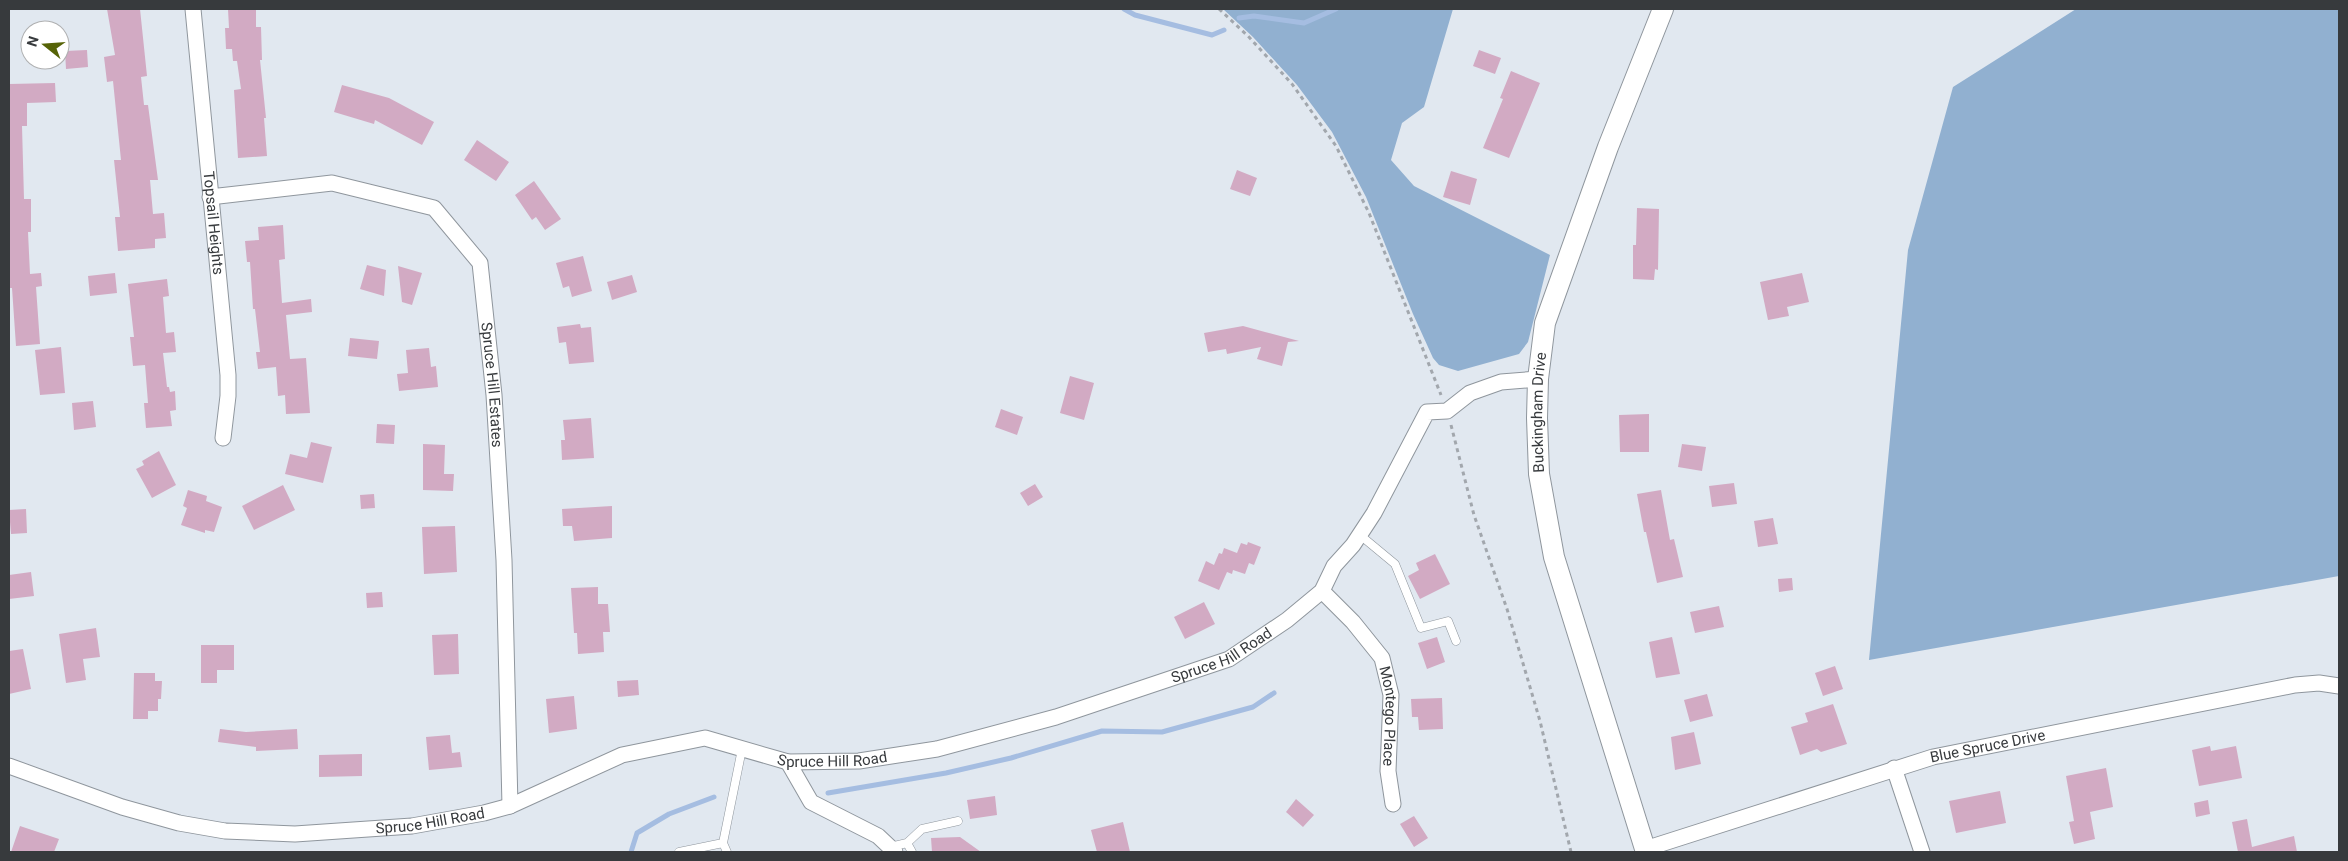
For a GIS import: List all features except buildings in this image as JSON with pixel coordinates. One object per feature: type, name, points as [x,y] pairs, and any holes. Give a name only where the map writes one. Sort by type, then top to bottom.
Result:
[{"type":"street","name":"Topsail Heights","points":[[193,9],[228,375],[228,396],[223,438]]},
{"type":"street","name":"Buckingham Drive","points":[[1645,850],[1554,557],[1540,474],[1537,418],[1538,379],[1545,323],[1608,147],[1663,9]]},
{"type":"street","name":"Spruce Hill Estates","points":[[210,196],[332,183],[434,208],[480,264],[494,395],[504,560],[510,806]]},
{"type":"street","name":"Spruce Hill Road","points":[[9,766],[142,814],[194,826],[243,833],[309,833],[402,827],[460,818],[510,806],[622,755],[705,738],[788,762],[859,761],[937,749],[1056,717],[1229,658],[1287,620],[1322,591],[1334,566],[1360,535],[1374,513],[1427,412],[1447,411],[1470,393],[1490,385],[1512,380],[1538,379]]},
{"type":"street","name":"Montego Place","points":[[1322,591],[1354,622],[1382,658],[1391,695],[1388,771],[1393,804]]},
{"type":"street","name":"Blue Spruce Drive","points":[[1645,850],[1894,768],[1975,747],[2294,685],[2319,683],[2339,686]]},
{"type":"street","points":[[788,762],[811,802],[897,847]]},
{"type":"street","points":[[1894,768],[1922,852]]},
{"type":"lane","points":[[1360,535],[1395,564],[1421,628],[1448,621],[1456,641]]},
{"type":"lane","points":[[727,852],[723,843],[742,749]]},
{"type":"lane","points":[[897,847],[922,829],[958,821]]},
{"type":"lane","points":[[678,852],[723,843]]},
{"type":"lane","points":[[897,847],[912,852]]},
{"type":"path","points":[[1219,9],[1248,36],[1292,84],[1336,146],[1369,213],[1447,411],[1474,514],[1507,609],[1540,721],[1571,852]]},
{"type":"shaded area","points":[[1223,9],[1453,9],[1424,107],[1402,123],[1391,160],[1414,186],[1550,255],[1528,342],[1519,354],[1458,371],[1439,365],[1433,358],[1413,314],[1366,197],[1332,132],[1297,85],[1253,37]]},
{"type":"shaded area","points":[[2076,9],[2339,9],[2339,576],[1869,660],[1908,250],[1953,87]]},
{"type":"waterway","points":[[1124,9],[1135,15],[1212,35],[1224,30]]},
{"type":"waterway","points":[[1239,18],[1254,16],[1304,23],[1336,9]]},
{"type":"waterway","points":[[828,793],[946,773],[1011,758],[1102,731],[1162,732],[1253,707],[1274,693]]},
{"type":"waterway","points":[[631,852],[637,833],[669,814],[714,797]]}]
